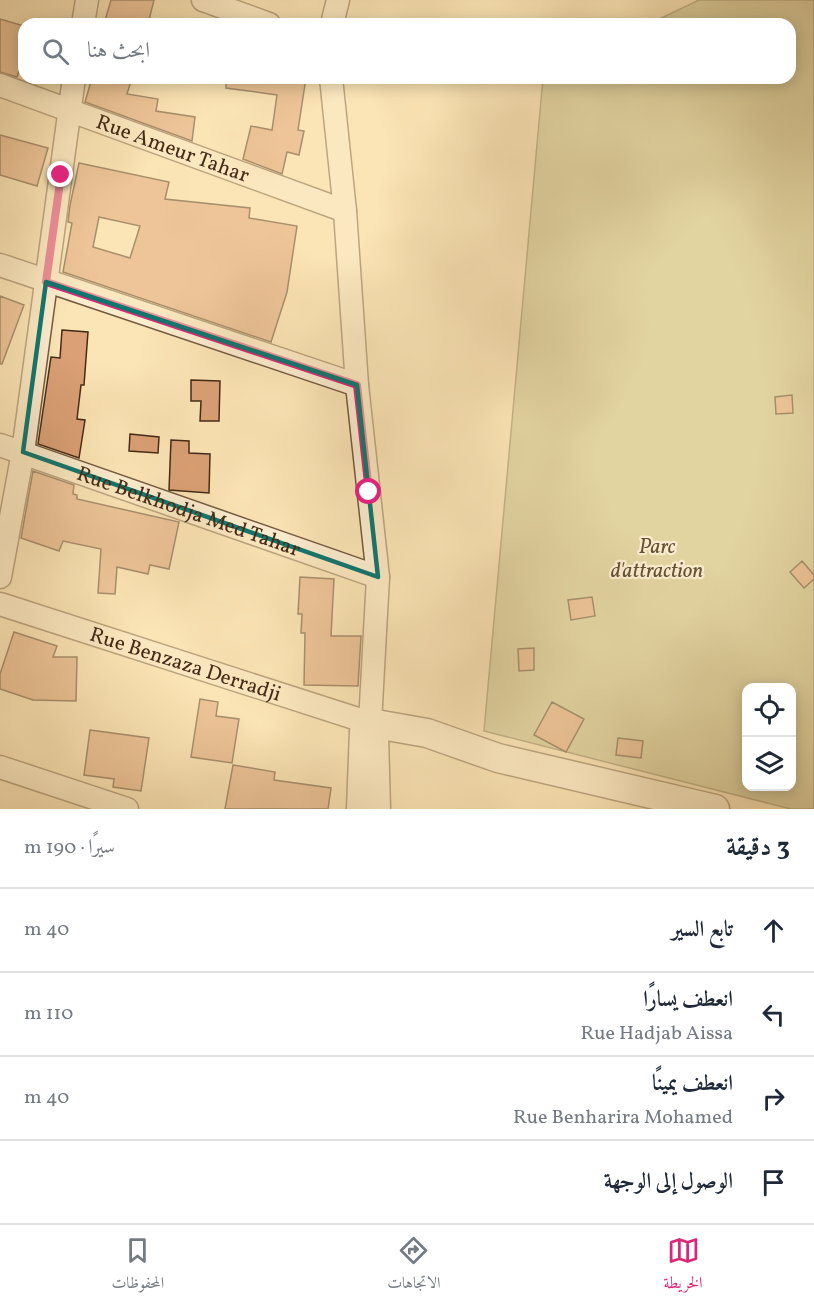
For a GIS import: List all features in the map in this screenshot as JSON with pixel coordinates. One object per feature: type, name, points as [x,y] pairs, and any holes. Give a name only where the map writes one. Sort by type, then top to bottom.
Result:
[{"type":"street","points":[[84,18],[87,0]]},
{"type":"street","points":[[203,0],[252,18]]},
{"type":"street","points":[[326,0],[327,18]]},
{"type":"street","points":[[334,18],[338,0]]},
{"type":"street","points":[[0,577],[22,452],[73,84]]},
{"type":"street","points":[[332,84],[345,211],[357,385],[378,577],[370,723],[377,735],[379,809]]},
{"type":"street","name":"Rue Ameur Tahar","points":[[0,85],[345,211]]},
{"type":"street","points":[[0,265],[357,385]]},
{"type":"street","name":"Rue Belkhodja Med Tahar","points":[[0,445],[378,577]]},
{"type":"street","name":"Rue Benzaza Derradji","points":[[0,604],[370,723]]},
{"type":"street","points":[[358,809],[361,731],[370,723]]},
{"type":"street","points":[[370,723],[427,733],[498,758],[715,809]]},
{"type":"street","points":[[0,767],[127,809]]},
{"type":"highlighted area","points":[[46,282],[357,385],[378,577],[23,452]]},
{"type":"green space","name":"Parc d'attraction","points":[[699,0],[814,0],[814,809],[791,809],[484,731],[542,84],[796,84],[796,18],[662,18]]},
{"type":"building","points":[[111,0],[154,0],[150,18],[106,18]]},
{"type":"building","points":[[0,19],[18,24],[18,74],[17,77],[0,72]]},
{"type":"building","points":[[90,84],[130,84],[127,94],[158,99],[156,111],[195,117],[192,141],[85,102]]},
{"type":"building","points":[[226,84],[305,84],[298,130],[304,131],[299,155],[287,152],[282,174],[243,159],[251,126],[272,130],[277,95],[226,88]]},
{"type":"building","points":[[0,135],[48,148],[37,186],[0,175]]},
{"type":"building","points":[[79,163],[169,182],[165,199],[250,208],[249,218],[297,226],[287,292],[271,342],[63,272],[72,223],[68,222]],"holes":[[[99,217],[140,226],[130,258],[93,247]]]},
{"type":"building","points":[[0,296],[24,305],[2,364],[0,364]]},
{"type":"building","points":[[62,330],[88,332],[84,385],[81,385],[77,419],[85,420],[79,458],[38,444],[51,357],[60,358]]},
{"type":"building","points":[[191,380],[220,381],[219,421],[200,421],[201,401],[191,401]]},
{"type":"building","points":[[792,395],[793,413],[776,414],[775,397]]},
{"type":"building","points":[[130,434],[159,437],[158,453],[129,451]]},
{"type":"building","points":[[171,440],[189,441],[189,453],[210,454],[209,493],[169,490]]},
{"type":"building","points":[[33,471],[74,485],[73,494],[77,495],[77,499],[179,522],[169,569],[150,565],[148,574],[117,567],[115,594],[98,593],[101,549],[63,541],[59,551],[21,538]]},
{"type":"building","points":[[802,561],[814,575],[814,579],[804,588],[790,572]]},
{"type":"building","points":[[300,577],[334,579],[331,636],[361,636],[358,686],[304,685],[305,633],[301,633],[302,614],[298,614]]},
{"type":"building","points":[[592,597],[595,616],[571,620],[568,600]]},
{"type":"building","points":[[14,632],[57,646],[53,657],[77,657],[76,701],[33,700],[0,689],[0,674]]},
{"type":"building","points":[[534,648],[534,670],[519,671],[518,649]]},
{"type":"building","points":[[200,699],[218,702],[216,716],[239,719],[232,763],[191,757]]},
{"type":"building","points":[[552,702],[584,719],[566,752],[534,735]]},
{"type":"building","points":[[90,730],[149,738],[141,791],[113,787],[114,779],[84,775]]},
{"type":"building","points":[[618,738],[643,741],[641,758],[616,755]]},
{"type":"building","points":[[233,765],[275,772],[274,780],[331,788],[328,809],[225,809]]},
{"type":"route","points":[[61,175],[46,282],[357,385],[369,492]]}]
